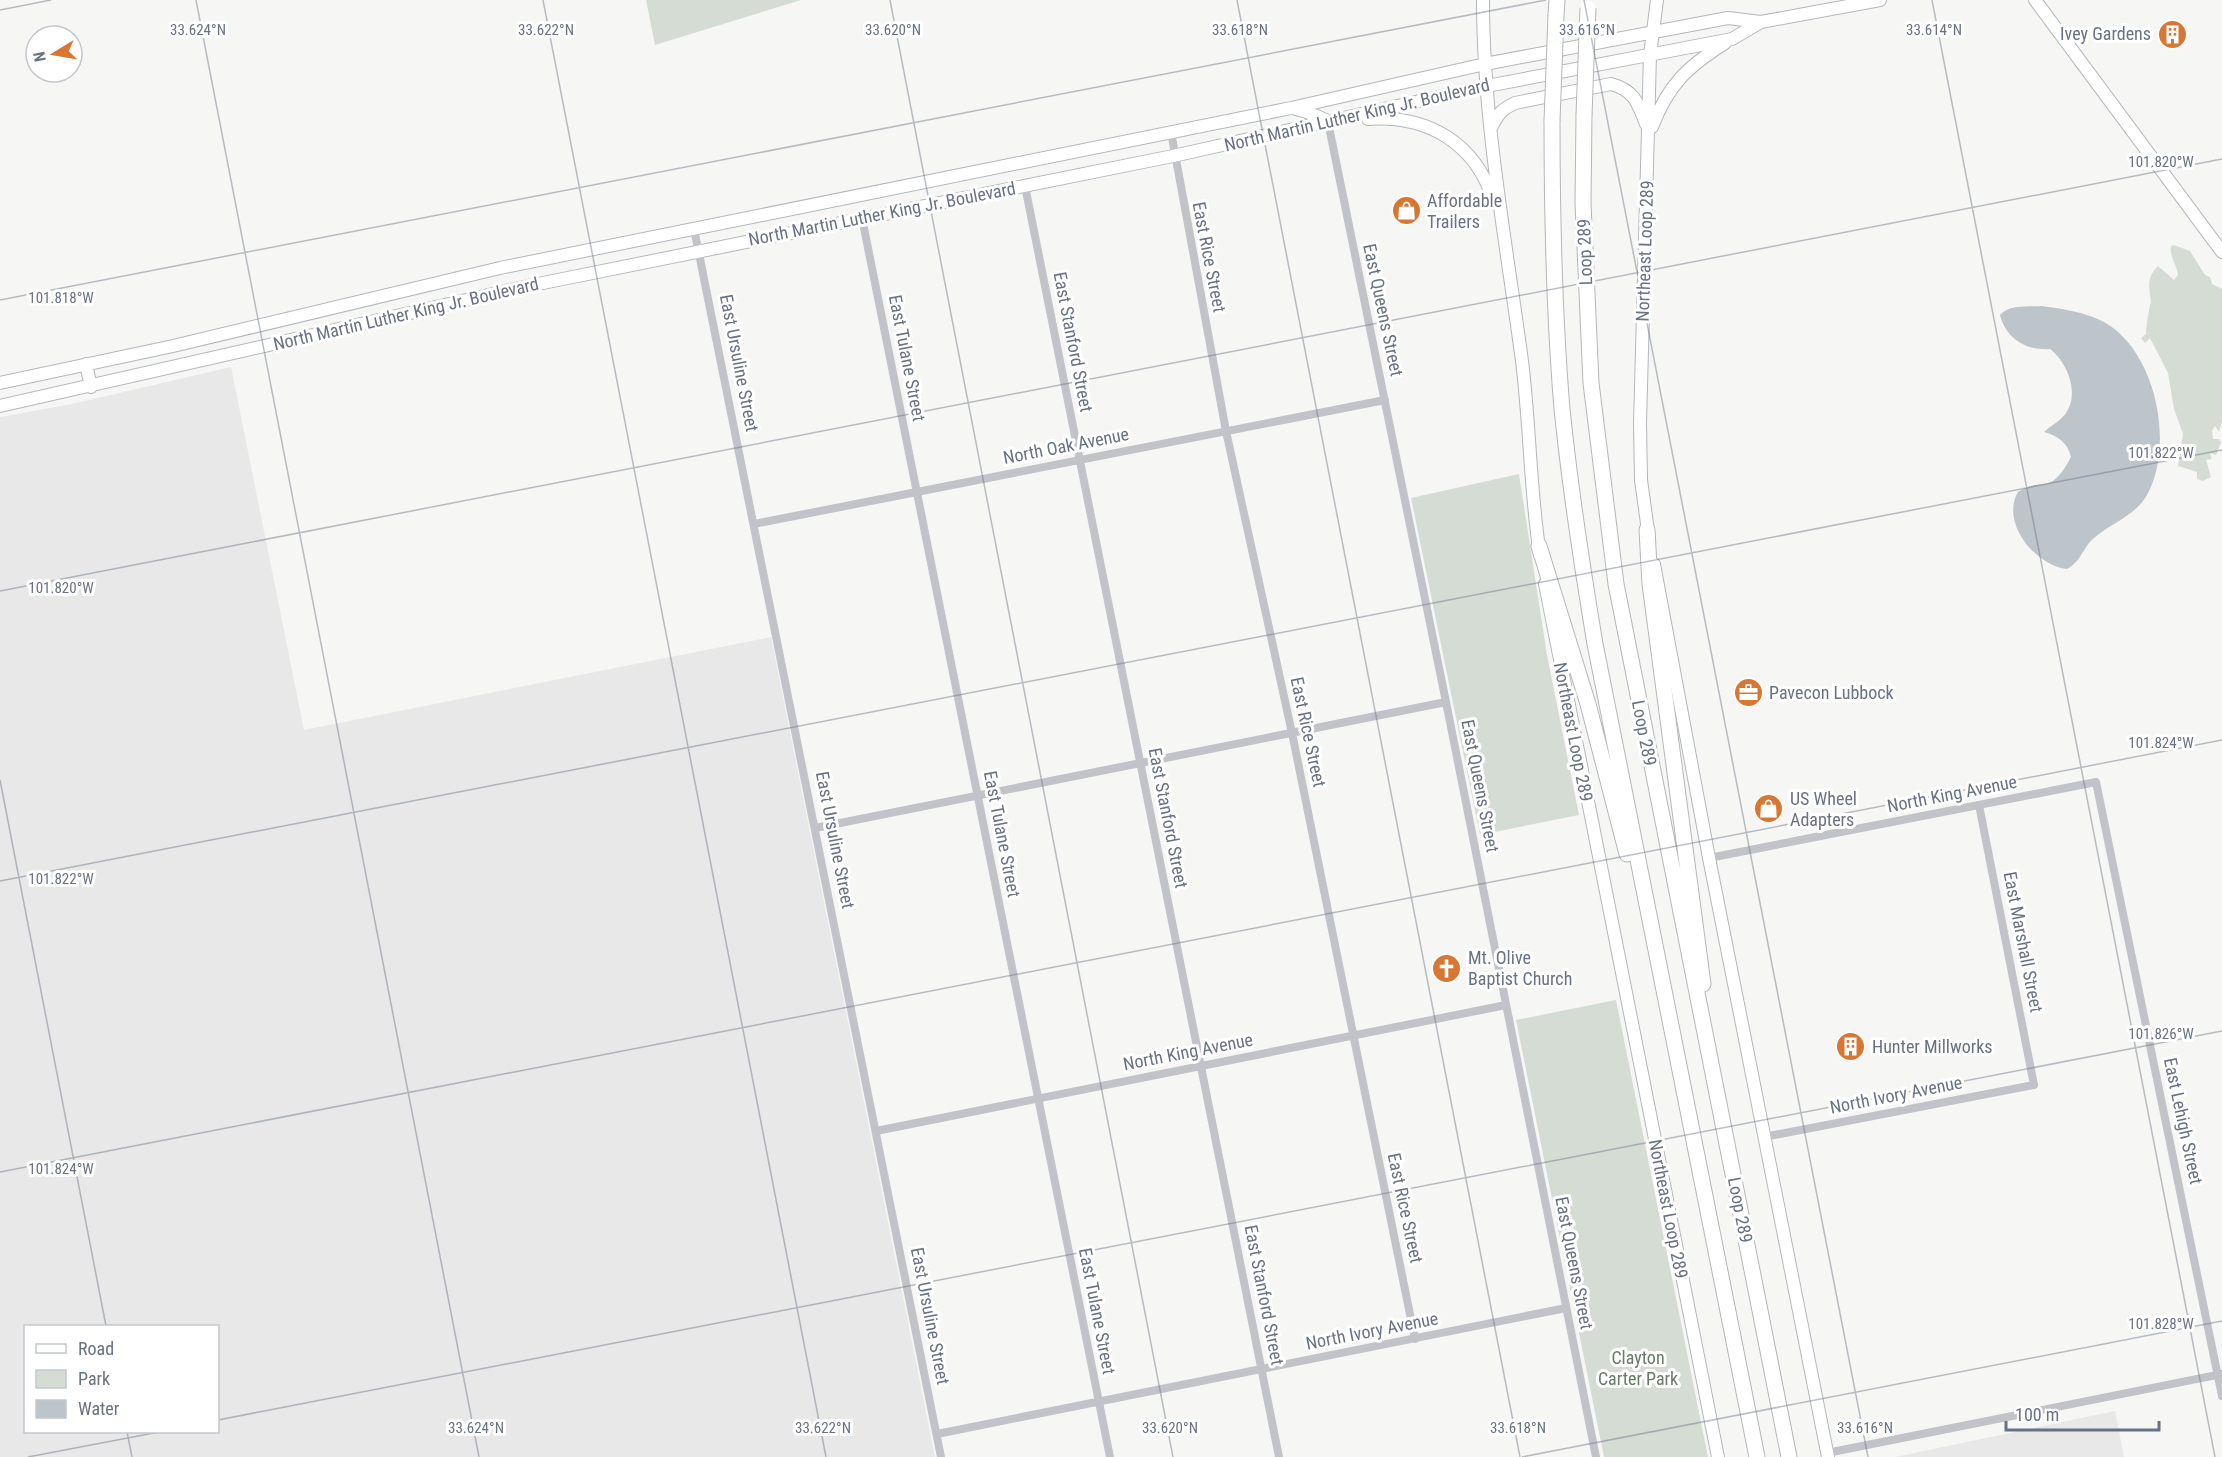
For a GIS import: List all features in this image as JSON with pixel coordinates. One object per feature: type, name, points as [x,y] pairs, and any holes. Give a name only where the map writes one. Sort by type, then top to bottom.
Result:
[{"type":"highway","name":"Loop 289","points":[[1588,4],[1583,203],[1592,383],[1609,539],[1633,678],[1790,1457]]},
{"type":"highway","name":"Loop 289","points":[[1556,7],[1552,121],[1558,345],[1568,466],[1579,548],[1595,644],[1756,1457]]},
{"type":"highway","points":[[1647,530],[1650,584],[1699,944],[1713,1079]]},
{"type":"highway","points":[[1539,546],[1588,704],[1626,850],[1650,965],[1685,1098]]},
{"type":"main road","name":"Northeast Loop 289","points":[[1483,0],[1485,63],[1491,128],[1502,226],[1522,364],[1539,546],[1718,1457]]},
{"type":"main road","name":"Northeast Loop 289","points":[[1657,0],[1650,55],[1640,424],[1641,480],[1647,530],[1709,858],[1827,1455]]},
{"type":"main road","name":"North Martin Luther King Jr. Boulevard","points":[[0,383],[500,268],[1292,108],[1485,63],[1728,18],[1761,22],[1880,0]]},
{"type":"main road","points":[[2035,0],[2222,252]]},
{"type":"main road","name":"North Martin Luther King Jr. Boulevard","points":[[0,406],[533,285],[1173,156],[1487,86],[1732,39],[1761,22]]},
{"type":"main road","points":[[1649,134],[1659,107],[1686,70],[1732,39]]},
{"type":"main road","points":[[1491,128],[1497,116],[1505,108],[1515,103],[1611,84],[1624,88],[1634,96],[1649,134]]},
{"type":"main road","points":[[1292,108],[1314,113],[1328,122],[1393,118],[1440,132],[1461,147],[1480,172],[1490,188],[1502,226]]},
{"type":"main road","points":[[86,364],[91,387]]},
{"type":"street","name":"East Queens Street","points":[[1328,122],[1596,1457]]},
{"type":"street","name":"East Rice Street","points":[[1170,132],[1226,431],[1292,732],[1415,1339]]},
{"type":"street","name":"East Stanford Street","points":[[1025,186],[1279,1457]]},
{"type":"street","name":"East Tulane Street","points":[[862,218],[1110,1457]]},
{"type":"street","name":"East Ursuline Street","points":[[694,229],[941,1457]]},
{"type":"street","name":"North Oak Avenue","points":[[754,524],[1384,400]]},
{"type":"street","points":[[815,828],[1446,702]]},
{"type":"street","name":"North King Avenue","points":[[1709,858],[2096,782]]},
{"type":"street","name":"East Lehigh Street","points":[[2096,782],[2220,1374],[2222,1396]]},
{"type":"street","name":"East Marshall Street","points":[[1979,806],[2034,1085]]},
{"type":"street","name":"North King Avenue","points":[[876,1131],[1506,1005]]},
{"type":"street","name":"North Ivory Avenue","points":[[1764,1137],[2034,1085]]},
{"type":"street","name":"North Ivory Avenue","points":[[937,1434],[1566,1308]]},
{"type":"street","points":[[1827,1455],[2220,1374]]},
{"type":"shaded area","points":[[231,367],[304,730],[771,637],[935,1457],[0,1457],[0,417],[72,404]]},
{"type":"shaded area","points":[[2115,1411],[2124,1457],[1895,1457]]},
{"type":"green space","points":[[646,0],[801,0],[655,45]]},
{"type":"green space","points":[[2171,246],[2190,251],[2205,275],[2210,277],[2212,284],[2222,289],[2222,421],[2219,432],[2215,426],[2212,431],[2213,439],[2219,439],[2221,442],[2216,455],[2210,453],[2212,459],[2206,460],[2211,477],[2203,481],[2197,479],[2197,472],[2178,466],[2183,434],[2174,409],[2168,373],[2150,338],[2145,343],[2141,338],[2146,334],[2151,302],[2149,283],[2152,275],[2158,266],[2174,280],[2178,275],[2171,254]]},
{"type":"green space","points":[[1519,474],[1547,655],[1579,815],[1480,835],[1411,498]]},
{"type":"green space","name":"Clayton Carter Park","points":[[1616,1000],[1708,1457],[1604,1457],[1516,1020]]},
{"type":"water","points":[[2042,306],[2089,316],[2104,322],[2122,336],[2137,354],[2148,376],[2156,400],[2159,425],[2159,451],[2155,474],[2147,495],[2129,514],[2094,538],[2076,562],[2067,569],[2055,566],[2033,551],[2017,529],[2014,517],[2014,504],[2018,492],[2027,487],[2052,482],[2064,470],[2071,457],[2061,440],[2044,432],[2064,416],[2070,405],[2072,387],[2062,362],[2050,349],[2033,348],[2012,337],[2000,315],[2009,309]]},
{"type":"place","name":"Ivey Gardens","points":[[2172,34]]},
{"type":"place","name":"Affordable Trailers","points":[[1406,211]]},
{"type":"place","name":"Pavecon Lubbock","points":[[1748,693]]},
{"type":"place","name":"US Wheel Adapters","points":[[1769,809]]},
{"type":"place","name":"Mt. Olive Baptist Church","points":[[1447,968]]},
{"type":"place","name":"Hunter Millworks","points":[[1851,1047]]}]
